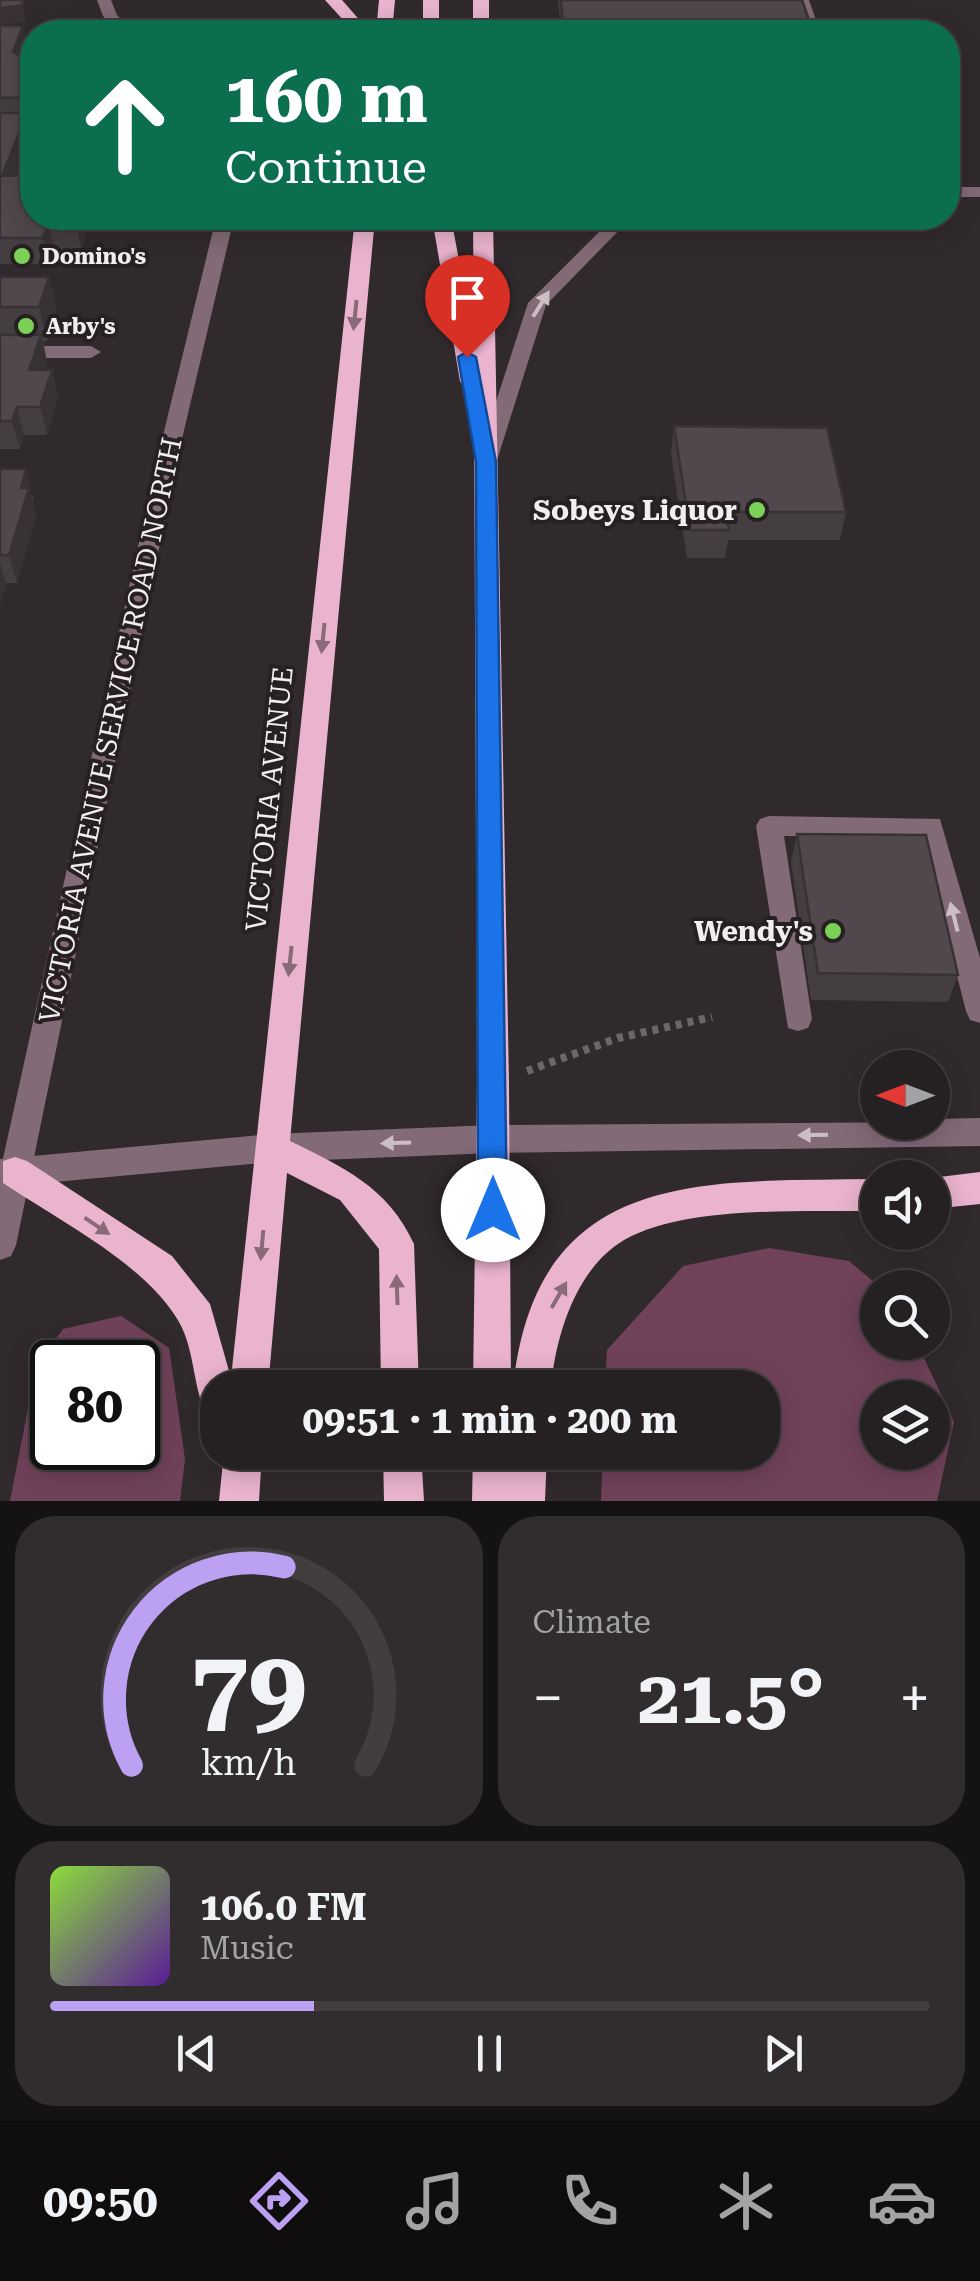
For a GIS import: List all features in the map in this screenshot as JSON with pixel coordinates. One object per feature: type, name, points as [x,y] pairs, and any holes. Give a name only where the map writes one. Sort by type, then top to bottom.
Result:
[{"type":"highway","points":[[333,0],[351,20]]},
{"type":"highway","name":"VICTORIA AVENUE","points":[[251,1370],[364,230]]},
{"type":"highway","points":[[443,230],[486,462]]},
{"type":"highway","points":[[482,230],[493,1084],[492,1370]]},
{"type":"highway","points":[[271,1148],[352,1189],[396,1244],[400,1370]]},
{"type":"highway","points":[[8,1173],[160,1268],[197,1316],[211,1370]]},
{"type":"highway","points":[[950,1190],[980,1188]]},
{"type":"highway","points":[[536,1370],[551,1306],[577,1263],[607,1232],[660,1208],[860,1195]]},
{"type":"highway","points":[[403,1470],[404,1501]]},
{"type":"highway","points":[[492,1470],[492,1501]]},
{"type":"highway","points":[[525,1501],[527,1470]]},
{"type":"street","name":"VICTORIA AVENUE SERVICE ROAD NORTH","points":[[0,1245],[8,1173],[222,230]]},
{"type":"street","points":[[486,462],[536,303],[606,230]]},
{"type":"street","points":[[0,352],[91,352]]},
{"type":"street","points":[[798,1019],[769,826],[932,826],[980,1011]]},
{"type":"street","points":[[8,1173],[271,1148],[493,1139],[980,1132]]},
{"type":"path","points":[[493,1084],[595,1044],[657,1026],[712,1018]]},
{"type":"shaded area","points":[[769,1248],[849,1261],[860,1270],[860,1360],[925,1360],[934,1380],[860,1380],[860,1470],[944,1470],[937,1501],[601,1501],[602,1470],[780,1470],[780,1370],[606,1370],[607,1350],[683,1266]]},
{"type":"shaded area","points":[[121,1316],[157,1340],[55,1340],[63,1329]]},
{"type":"shaded area","points":[[160,1342],[169,1348],[185,1459],[180,1501],[10,1501],[30,1398],[30,1470],[160,1470]]},
{"type":"building","points":[[0,0],[22,0],[23,5],[0,8]]},
{"type":"building","points":[[561,0],[802,0],[809,20],[563,20]]},
{"type":"building","points":[[0,26],[20,26],[13,52],[20,56],[20,97],[0,98]]},
{"type":"building","points":[[0,113],[20,113],[20,131],[2,176],[20,175],[20,230],[46,230],[43,238],[0,238]]},
{"type":"building","points":[[0,277],[49,277],[39,307],[0,307]]},
{"type":"building","points":[[0,335],[41,335],[29,370],[52,370],[40,407],[17,407],[12,421],[0,421]]},
{"type":"building","name":"Sobeys Liquor","points":[[674,426],[827,428],[846,512],[726,512],[729,530],[690,530]]},
{"type":"building","points":[[0,469],[26,469],[21,488],[29,488],[9,555],[0,555]]},
{"type":"building","points":[[797,834],[926,835],[958,975],[818,973]]},
{"type":"place","name":"Domino's","points":[[22,256]]},
{"type":"place","name":"Arby's","points":[[26,326]]},
{"type":"place","name":"Sobeys Liquor","points":[[757,510]]},
{"type":"place","name":"Wendy's","points":[[833,931]]},
{"type":"route","points":[[467,357],[486,462],[493,1210]]}]
